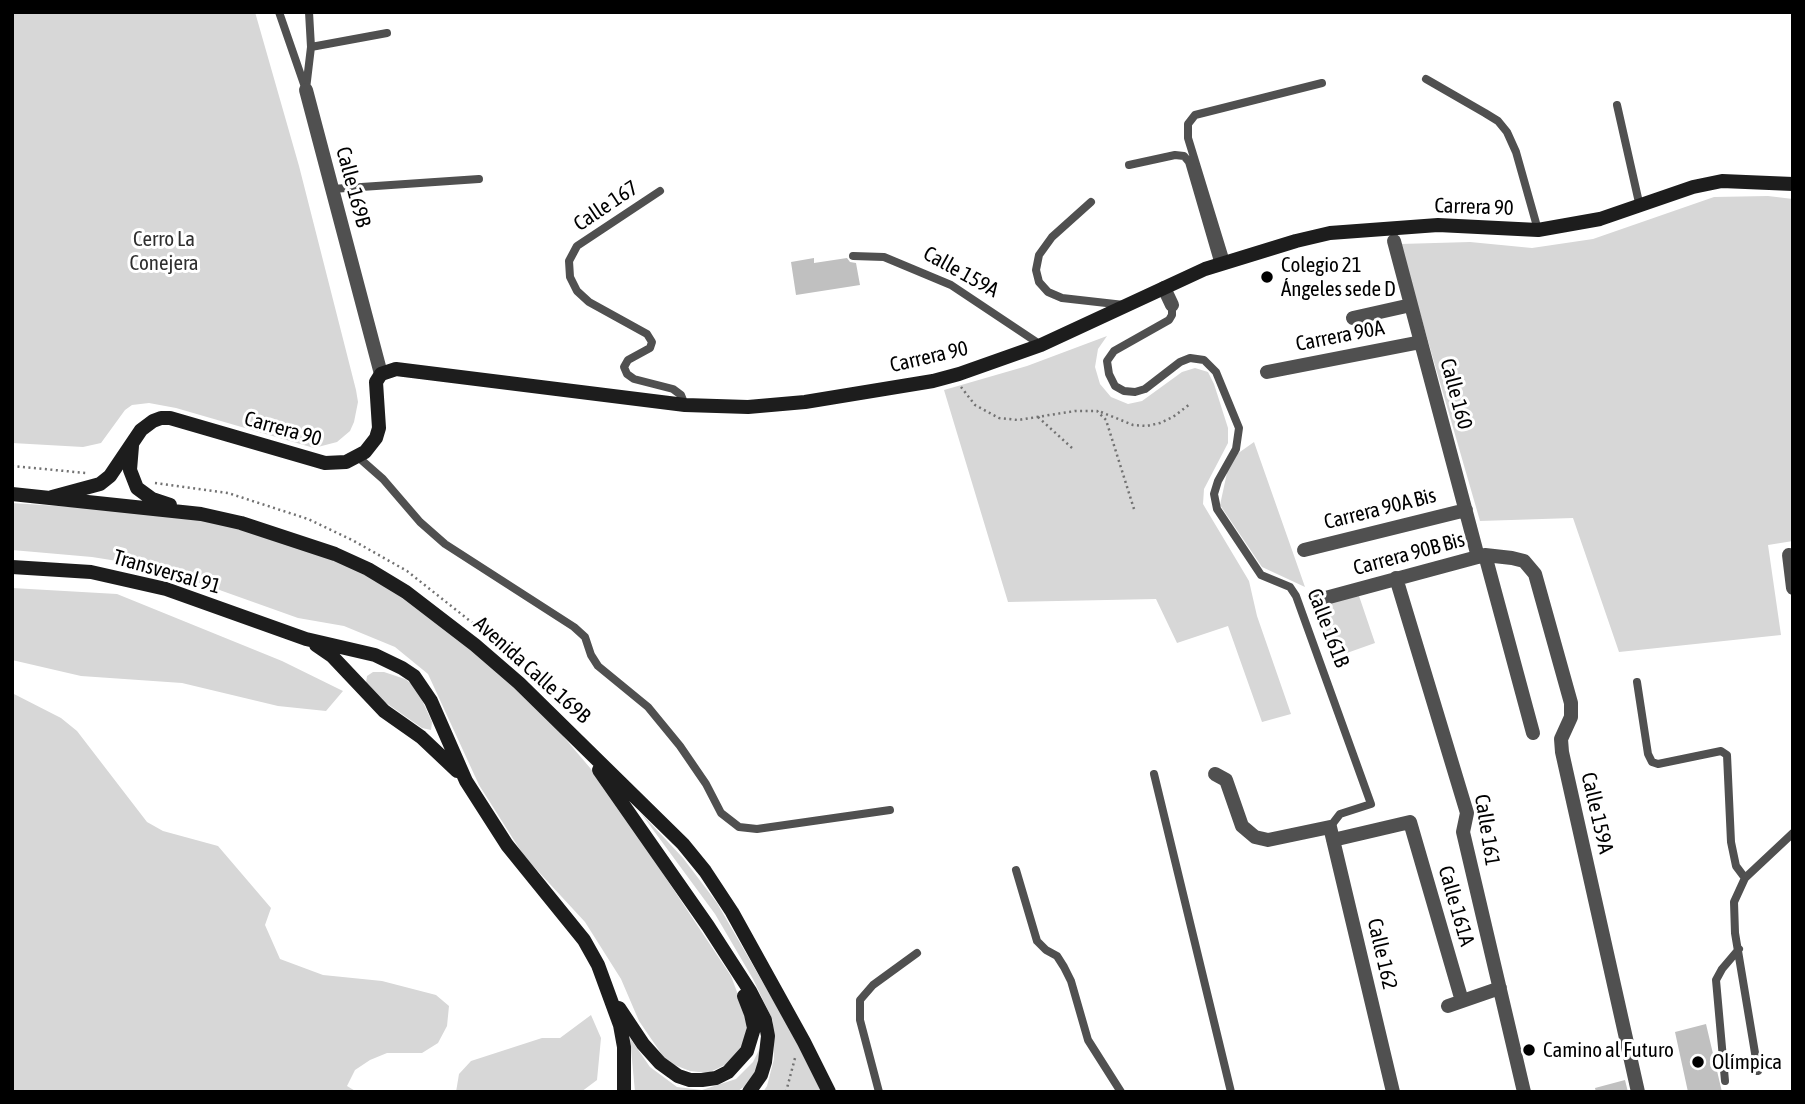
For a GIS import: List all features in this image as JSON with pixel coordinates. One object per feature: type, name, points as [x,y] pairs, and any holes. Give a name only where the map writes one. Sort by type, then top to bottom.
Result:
[{"type":"main road","name":"Carrera 90","points":[[380,374],[396,369],[422,371],[685,405],[748,407],[806,402],[953,376],[1041,345],[1223,264],[1330,233],[1438,225],[1538,230],[1600,219],[1693,187],[1722,181],[1793,184]]},
{"type":"main road","points":[[358,457],[371,445],[379,428],[375,392],[380,374]]},
{"type":"main road","name":"Carrera 90","points":[[52,497],[100,484],[110,476],[141,430],[153,421],[170,418],[325,463],[346,462],[358,457]]},
{"type":"main road","points":[[133,442],[130,471],[137,488],[152,499],[201,514]]},
{"type":"main road","points":[[12,494],[52,497]]},
{"type":"main road","name":"Avenida Calle 169B","points":[[52,497],[201,514],[241,523],[335,554],[406,592],[475,645],[574,735],[683,844],[720,892],[829,1092]]},
{"type":"main road","name":"Transversal 91","points":[[12,566],[91,572],[144,583],[306,639]]},
{"type":"main road","points":[[306,639],[375,655],[414,676],[431,701],[466,781],[507,845],[584,940],[609,992],[643,1044],[660,1063],[678,1076],[690,1080],[702,1080],[728,1072],[747,1051],[754,1028],[746,1001],[708,926]]},
{"type":"main road","points":[[306,639],[332,656],[377,705],[430,744],[466,781]]},
{"type":"main road","points":[[574,735],[708,926],[750,991],[765,1020],[768,1036],[765,1062],[761,1075],[750,1092]]},
{"type":"main road","points":[[609,992],[624,1046],[624,1092]]},
{"type":"street","name":"Calle 169B","points":[[306,90],[380,374]]},
{"type":"street","name":"Calle 160","points":[[1394,241],[1466,510],[1532,733]]},
{"type":"street","name":"Calle 161B","points":[[1164,288],[1172,305]]},
{"type":"street","points":[[1353,317],[1411,304]]},
{"type":"street","name":"Carrera 90A","points":[[1267,372],[1421,342]]},
{"type":"street","name":"Carrera 90A Bis","points":[[1304,550],[1466,510]]},
{"type":"street","points":[[1789,555],[1793,588]]},
{"type":"street","name":"Carrera 90B Bis","points":[[1318,600],[1481,556],[1513,558]]},
{"type":"street","name":"Calle 159A","points":[[1513,558],[1524,561],[1535,574],[1571,703],[1571,717],[1561,739],[1562,752],[1638,1092]]},
{"type":"street","name":"Calle 161","points":[[1396,578],[1467,813],[1463,832],[1524,1092]]},
{"type":"street","points":[[1215,774],[1226,780],[1242,825],[1255,837],[1268,840],[1332,833]]},
{"type":"street","name":"Calle 161A","points":[[1332,833],[1410,822],[1455,1004],[1500,988]]},
{"type":"street","name":"Calle 162","points":[[1332,833],[1393,1092]]},
{"type":"lane","name":"Calle 169B","points":[[279,12],[306,90]]},
{"type":"lane","points":[[306,90],[311,47],[309,12]]},
{"type":"lane","points":[[311,47],[387,33]]},
{"type":"lane","points":[[1426,79],[1498,121],[1507,132],[1516,152],[1538,230]]},
{"type":"lane","points":[[1223,264],[1188,138],[1188,124],[1195,115],[1322,83]]},
{"type":"lane","points":[[1617,105],[1640,207]]},
{"type":"lane","points":[[1129,165],[1175,155],[1184,156],[1189,162],[1223,264]]},
{"type":"lane","points":[[332,189],[479,179]]},
{"type":"lane","name":"Calle 167","points":[[660,191],[578,246],[569,261],[570,278],[577,291],[589,302],[647,334],[652,342],[650,348],[628,360],[624,367],[627,374],[634,379],[673,389],[681,395],[685,405]]},
{"type":"lane","points":[[1091,202],[1052,237],[1039,255],[1036,270],[1039,282],[1048,292],[1062,298],[1127,305]]},
{"type":"lane","name":"Calle 159A","points":[[853,256],[884,257],[951,285],[1041,345]]},
{"type":"lane","name":"Calle 161B","points":[[1172,305],[1169,320],[1114,351],[1107,362],[1109,373],[1115,386],[1124,391],[1135,392],[1190,358],[1204,360],[1216,372],[1239,428],[1236,449],[1218,481],[1214,494],[1217,509],[1261,575],[1290,587],[1297,596],[1371,804],[1340,814],[1332,833]]},
{"type":"lane","points":[[358,457],[383,479],[420,522],[445,544],[574,626],[585,637],[598,666],[648,707],[680,746],[706,784],[721,813],[740,827],[757,829],[890,810]]},
{"type":"lane","points":[[1637,682],[1648,754],[1652,762],[1658,764],[1721,751],[1727,755],[1731,842],[1736,866],[1745,878]]},
{"type":"lane","points":[[1154,774],[1231,1092]]},
{"type":"lane","points":[[1758,1071],[1735,933],[1734,902],[1745,878],[1793,833]]},
{"type":"lane","points":[[1016,870],[1038,941],[1046,950],[1057,956],[1064,967],[1071,981],[1088,1040],[1121,1092]]},
{"type":"lane","points":[[1726,1081],[1716,980],[1739,949]]},
{"type":"lane","points":[[879,1092],[860,1020],[860,1000],[873,985],[916,953]]},
{"type":"path","points":[[953,376],[975,405],[999,418],[1018,420],[1075,411],[1097,411],[1133,425],[1147,426],[1160,423],[1191,404]]},
{"type":"path","points":[[1097,411],[1106,420],[1134,509]]},
{"type":"path","points":[[1038,417],[1072,448]]},
{"type":"path","points":[[12,466],[84,472]]},
{"type":"path","points":[[786,1092],[795,1057]]},
{"type":"green space","name":"Cerro La Conejera","points":[[12,12],[255,12],[299,166],[356,390],[358,402],[354,422],[350,431],[337,442],[314,448],[176,408],[149,403],[132,405],[125,410],[101,443],[83,447],[12,443]]},
{"type":"green space","points":[[1768,196],[1793,199],[1793,541],[1768,545],[1781,635],[1619,652],[1573,518],[1480,521],[1400,244],[1470,242],[1532,248],[1593,239],[1714,197]]},
{"type":"green space","points":[[1107,336],[1098,349],[1095,367],[1100,384],[1111,397],[1128,404],[1142,401],[1182,372],[1195,368],[1208,372],[1214,384],[1228,428],[1228,443],[1204,489],[1203,504],[1249,581],[1257,616],[1291,714],[1262,722],[1228,626],[1177,643],[1156,599],[1008,602],[944,390],[1027,366]]},
{"type":"green space","points":[[1254,442],[1305,587],[1262,567],[1220,505],[1230,459]]},
{"type":"green space","points":[[12,503],[163,513],[268,533],[348,561],[414,602],[492,663],[557,729],[602,782],[731,976],[748,1021],[743,1045],[729,1063],[708,1073],[690,1071],[667,1062],[639,1021],[621,979],[585,922],[524,856],[479,785],[428,674],[395,647],[344,626],[298,618],[155,567],[92,557],[12,550]]},
{"type":"green space","points":[[12,588],[117,594],[282,661],[343,691],[326,711],[278,706],[182,683],[81,676],[12,660]]},
{"type":"green space","points":[[1358,593],[1375,643],[1330,659],[1313,608]]},
{"type":"green space","points":[[373,672],[384,672],[405,679],[416,687],[432,722],[431,730],[422,728],[379,698],[366,683],[367,676]]},
{"type":"green space","points":[[12,693],[61,718],[77,731],[147,822],[163,831],[218,846],[271,908],[265,925],[280,959],[323,975],[382,981],[436,995],[449,1006],[447,1026],[438,1043],[422,1053],[387,1053],[370,1060],[355,1070],[347,1086],[357,1092],[12,1092]]},
{"type":"green space","points":[[640,812],[683,858],[717,903],[826,1092],[763,1092],[774,1059],[773,1021],[753,979],[715,914]]},
{"type":"green space","points":[[591,1015],[601,1038],[597,1080],[581,1092],[456,1092],[459,1074],[471,1061],[542,1038],[560,1038]]},
{"type":"green space","points":[[630,1038],[650,1067],[677,1087],[702,1090],[736,1079],[753,1062],[763,1042],[759,1064],[750,1082],[737,1092],[635,1092]]},
{"type":"building","points":[[814,258],[814,263],[847,258],[856,263],[860,285],[796,295],[791,262]]},
{"type":"building","name":"Olímpica","points":[[1706,1024],[1722,1092],[1688,1092],[1675,1032]]},
{"type":"building","points":[[1625,1080],[1628,1092],[1596,1092],[1595,1088]]},
{"type":"place","name":"Colegio 21 Ángeles sede D","points":[[1267,277]]},
{"type":"place","name":"Camino al Futuro","points":[[1529,1050]]},
{"type":"place","name":"Olímpica","points":[[1698,1062]]}]
